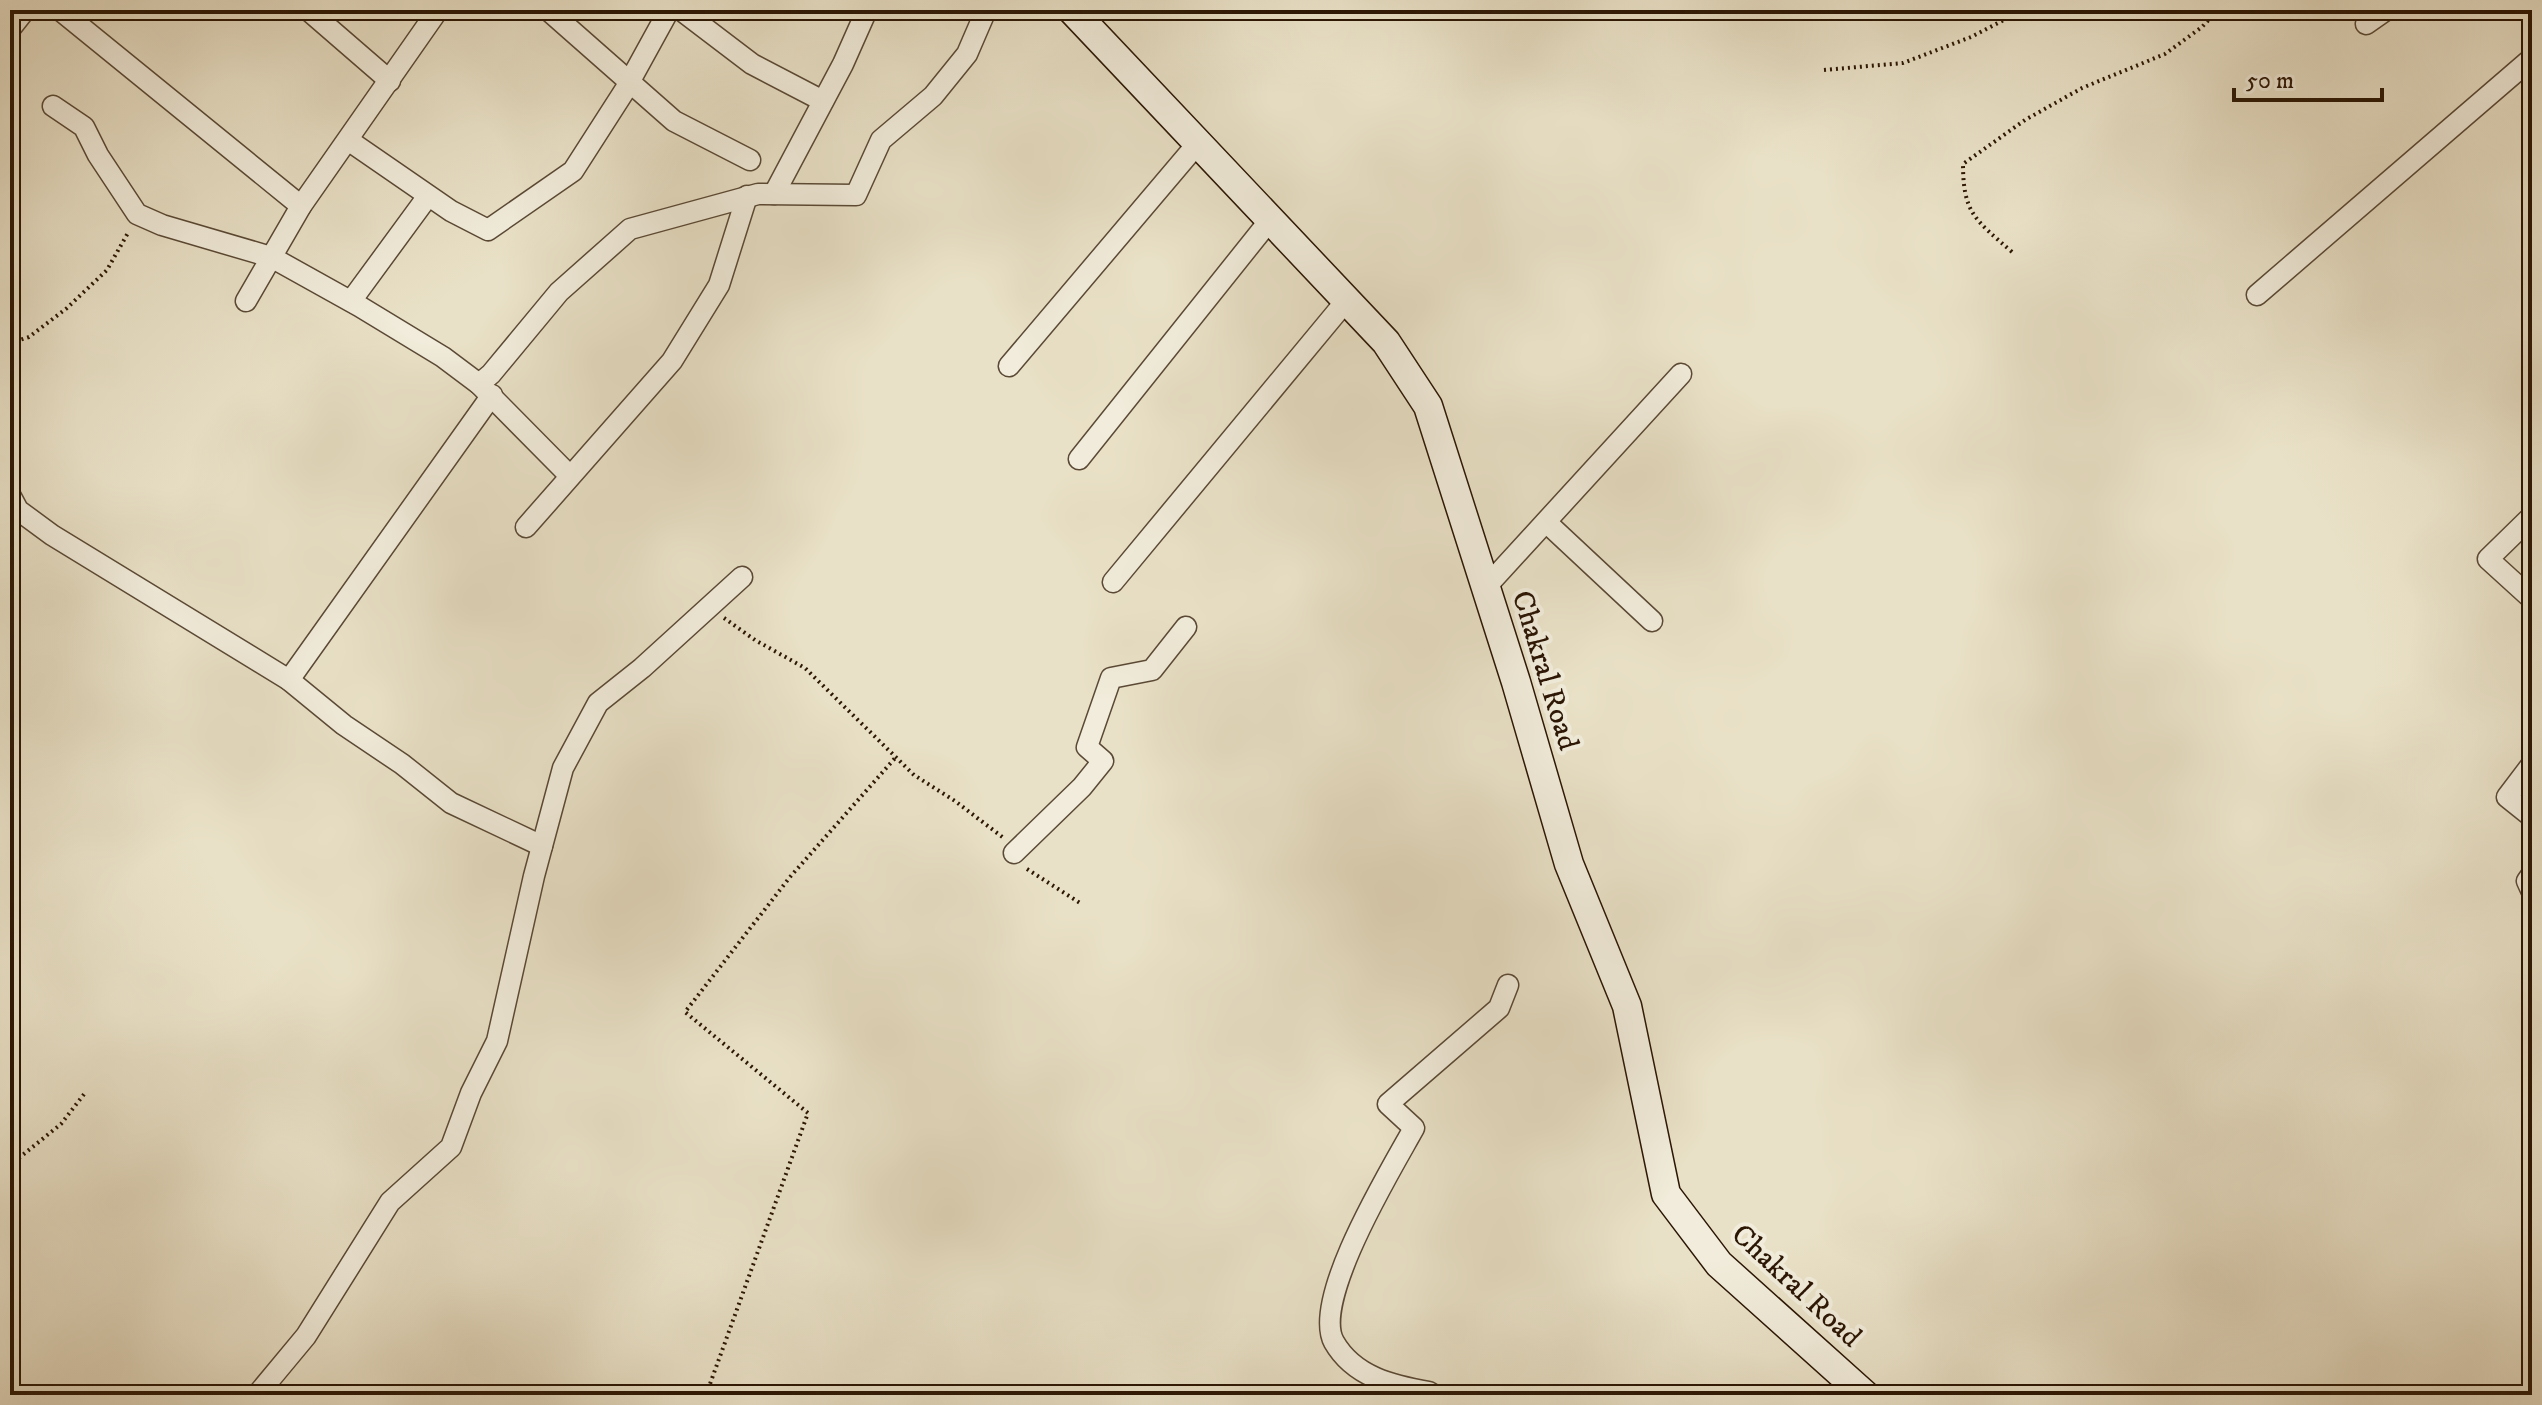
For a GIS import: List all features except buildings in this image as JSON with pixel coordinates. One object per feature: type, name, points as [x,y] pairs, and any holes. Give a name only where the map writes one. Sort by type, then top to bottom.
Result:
[{"type":"street","points":[[10,29],[25,10]]},
{"type":"street","points":[[60,10],[301,206]]},
{"type":"street","points":[[308,10],[390,81]]},
{"type":"street","points":[[246,301],[301,206],[438,10]]},
{"type":"street","points":[[548,10],[674,121],[750,160]]},
{"type":"street","points":[[348,140],[428,196],[488,230],[573,171],[629,83],[669,10]]},
{"type":"street","points":[[681,10],[752,64],[823,101]]},
{"type":"street","points":[[774,194],[867,10]]},
{"type":"street","points":[[289,680],[485,390],[491,374],[559,292],[630,229],[747,196],[856,195],[881,140],[933,96],[967,54],[986,10]]},
{"type":"street","name":"Chakral Road","points":[[1072,10],[1386,342],[1428,406],[1569,864],[1627,1006],[1666,1194],[1719,1264],[1865,1395]]},
{"type":"street","points":[[2366,24],[2386,10]]},
{"type":"street","points":[[2257,295],[2532,58]]},
{"type":"street","points":[[53,106],[84,127],[98,155],[137,214],[162,225],[271,257],[351,301],[443,357],[485,390],[570,476]]},
{"type":"street","points":[[1009,366],[1198,143]]},
{"type":"street","points":[[351,301],[428,196]]},
{"type":"street","points":[[526,527],[672,361],[719,285],[747,196]]},
{"type":"street","points":[[1079,459],[1270,220]]},
{"type":"street","points":[[1113,582],[1346,301]]},
{"type":"street","points":[[1486,587],[1681,374]]},
{"type":"street","points":[[10,495],[18,510],[52,535],[289,680],[344,725],[402,764],[451,803],[542,846]]},
{"type":"street","points":[[2532,516],[2488,559],[2532,599]]},
{"type":"street","points":[[1546,522],[1652,621]]},
{"type":"street","points":[[257,1395],[306,1336],[390,1202],[451,1147],[471,1093],[497,1041],[563,768],[598,703],[642,668],[742,577]]},
{"type":"street","points":[[1014,853],[1082,787],[1103,761],[1087,747],[1111,678],[1152,670],[1186,627]]},
{"type":"street","points":[[2532,764],[2507,797],[2532,817]]},
{"type":"street","points":[[2532,874],[2527,881],[2532,892]]},
{"type":"street","points":[[1434,1395],[1389,1385],[1353,1365],[1334,1341],[1328,1320],[1355,1233],[1414,1128],[1388,1104],[1499,1008],[1508,985]]},
{"type":"street","points":[[274,1395],[282,1365]]},
{"type":"path","points":[[1824,70],[1903,63],[1971,37],[2023,10]]},
{"type":"path","points":[[2012,252],[1978,222],[1963,194],[1963,164],[2025,120],[2082,88],[2165,54],[2202,27],[2218,10]]},
{"type":"path","points":[[10,343],[29,337],[67,308],[107,270],[137,214]]},
{"type":"path","points":[[709,608],[755,640],[805,668],[914,775],[1003,837],[1025,867],[1080,903]]},
{"type":"path","points":[[706,1395],[808,1113],[685,1012],[790,877],[896,757]]},
{"type":"path","points":[[10,1203],[14,1195],[14,1162],[61,1124],[85,1093]]}]
